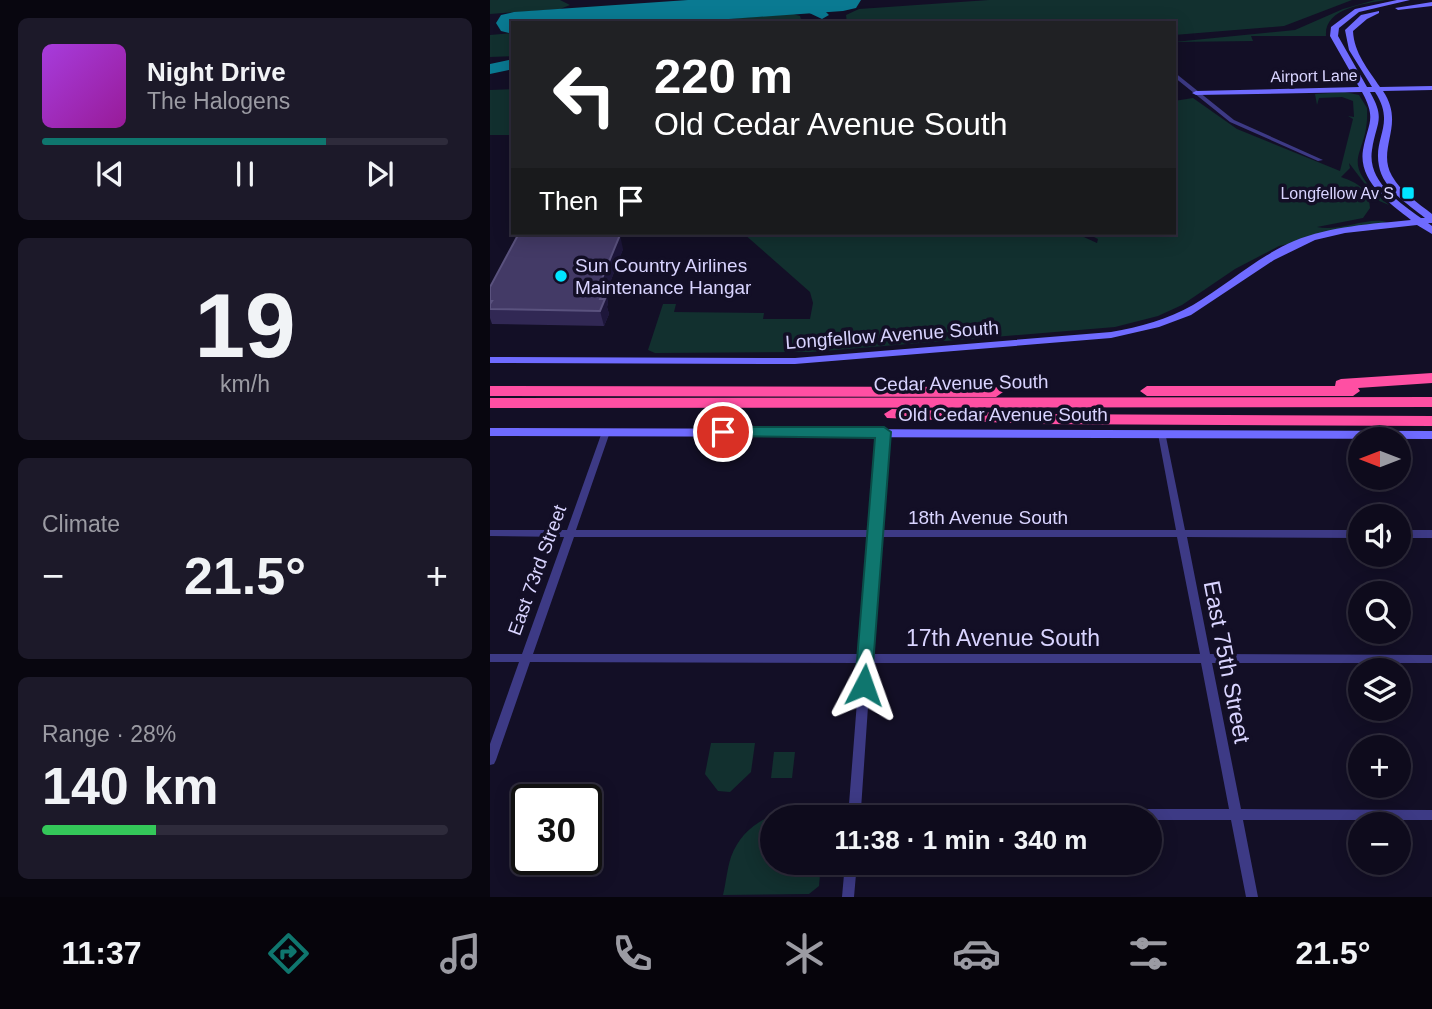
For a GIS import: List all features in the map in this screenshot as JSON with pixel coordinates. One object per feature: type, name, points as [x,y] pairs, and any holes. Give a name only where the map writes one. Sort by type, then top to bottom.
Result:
[{"type":"highway","points":[[1226,390],[1432,378]]},
{"type":"highway","name":"Cedar Avenue South","points":[[490,391],[1432,391]]},
{"type":"highway","points":[[1170,402],[1430,422]]},
{"type":"highway","name":"Cedar Avenue South","points":[[490,403],[1432,402]]},
{"type":"highway","points":[[778,404],[821,411],[1034,419],[1430,422]]},
{"type":"street","points":[[1407,0],[1375,5],[1343,18],[1335,27],[1334,36],[1376,112],[1367,154],[1369,170],[1382,188],[1432,231]]},
{"type":"street","points":[[1432,4],[1381,11],[1355,23],[1349,30],[1349,44],[1387,104],[1390,117],[1382,160],[1384,169],[1395,186],[1432,219]]},
{"type":"street","points":[[1176,76],[1244,128],[1320,160]]},
{"type":"street","name":"Airport Lane","points":[[1196,93],[1432,88]]},
{"type":"street","name":"Longfellow Avenue South","points":[[490,360],[794,361],[1096,337],[1142,329],[1184,314],[1276,255],[1411,227],[1432,219]]},
{"type":"street","name":"Old Cedar Avenue South","points":[[490,432],[1162,434],[1430,422]]},
{"type":"street","name":"East 73rd Street","points":[[490,760],[606,432]]},
{"type":"street","points":[[855,805],[884,432]]},
{"type":"street","name":"East 75th Street","points":[[1162,434],[1252,897]]},
{"type":"street","name":"18th Avenue South","points":[[490,533],[1348,534]]},
{"type":"street","points":[[1411,534],[1432,534]]},
{"type":"street","name":"17th Avenue South","points":[[490,658],[1432,659]]},
{"type":"street","points":[[1162,815],[1432,815]]},
{"type":"street","points":[[848,897],[850,875]]},
{"type":"green space","points":[[490,0],[560,0],[570,5],[560,9],[490,14]]},
{"type":"green space","points":[[989,0],[1352,0],[1284,26],[1176,35],[1176,21],[847,21],[846,15],[859,9]]},
{"type":"green space","points":[[1375,0],[1386,0],[1338,13],[1331,19],[1326,36],[1251,36],[1253,41],[1176,42],[1295,30],[1343,9]]},
{"type":"green space","points":[[793,14],[800,16],[801,21],[698,21]]},
{"type":"green space","points":[[511,33],[511,56],[490,57],[490,35]]},
{"type":"green space","points":[[511,89],[511,135],[490,135],[490,90]]},
{"type":"green space","points":[[1345,92],[1359,95],[1367,108],[1367,125],[1358,166],[1372,189],[1389,205],[1377,200],[1349,163],[1350,168],[1341,177],[1365,191],[1370,208],[1363,218],[1317,227],[1371,221],[1387,222],[1279,246],[1235,269],[1182,305],[1158,316],[1115,327],[811,352],[655,353],[648,350],[663,304],[676,304],[674,312],[764,313],[763,319],[810,319],[813,303],[810,292],[745,235],[1079,235],[1097,243],[1098,239],[1090,235],[1176,235],[1176,101],[1193,98],[1237,129],[1340,171],[1353,119],[1348,116],[1354,117],[1353,101],[1342,97],[1319,98],[1317,105],[1315,94]]},
{"type":"green space","points":[[711,743],[755,743],[751,772],[730,792],[718,791],[705,774]]},
{"type":"green space","points":[[774,752],[795,752],[792,778],[771,778]]},
{"type":"green space","points":[[760,822],[760,875],[820,875],[819,886],[809,894],[723,895],[731,857],[738,843]]},
{"type":"building","name":"Sun Country Airlines Maintenance Hangar","points":[[518,235],[620,235],[598,288],[604,288],[600,299],[605,299],[600,311],[490,309],[490,287]]},
{"type":"taxiway","points":[[803,0],[768,5],[804,6],[822,15]]},
{"type":"taxiway","points":[[490,69],[511,64]]},
{"type":"runway","points":[[543,21],[843,0]]},
{"type":"place","name":"Longfellow Av S","points":[[1408,193]]},
{"type":"place","name":"Sun Country Airlines Maintenance Hangar","points":[[561,276]]},
{"type":"route","points":[[723,432],[884,432],[864,685]]}]
